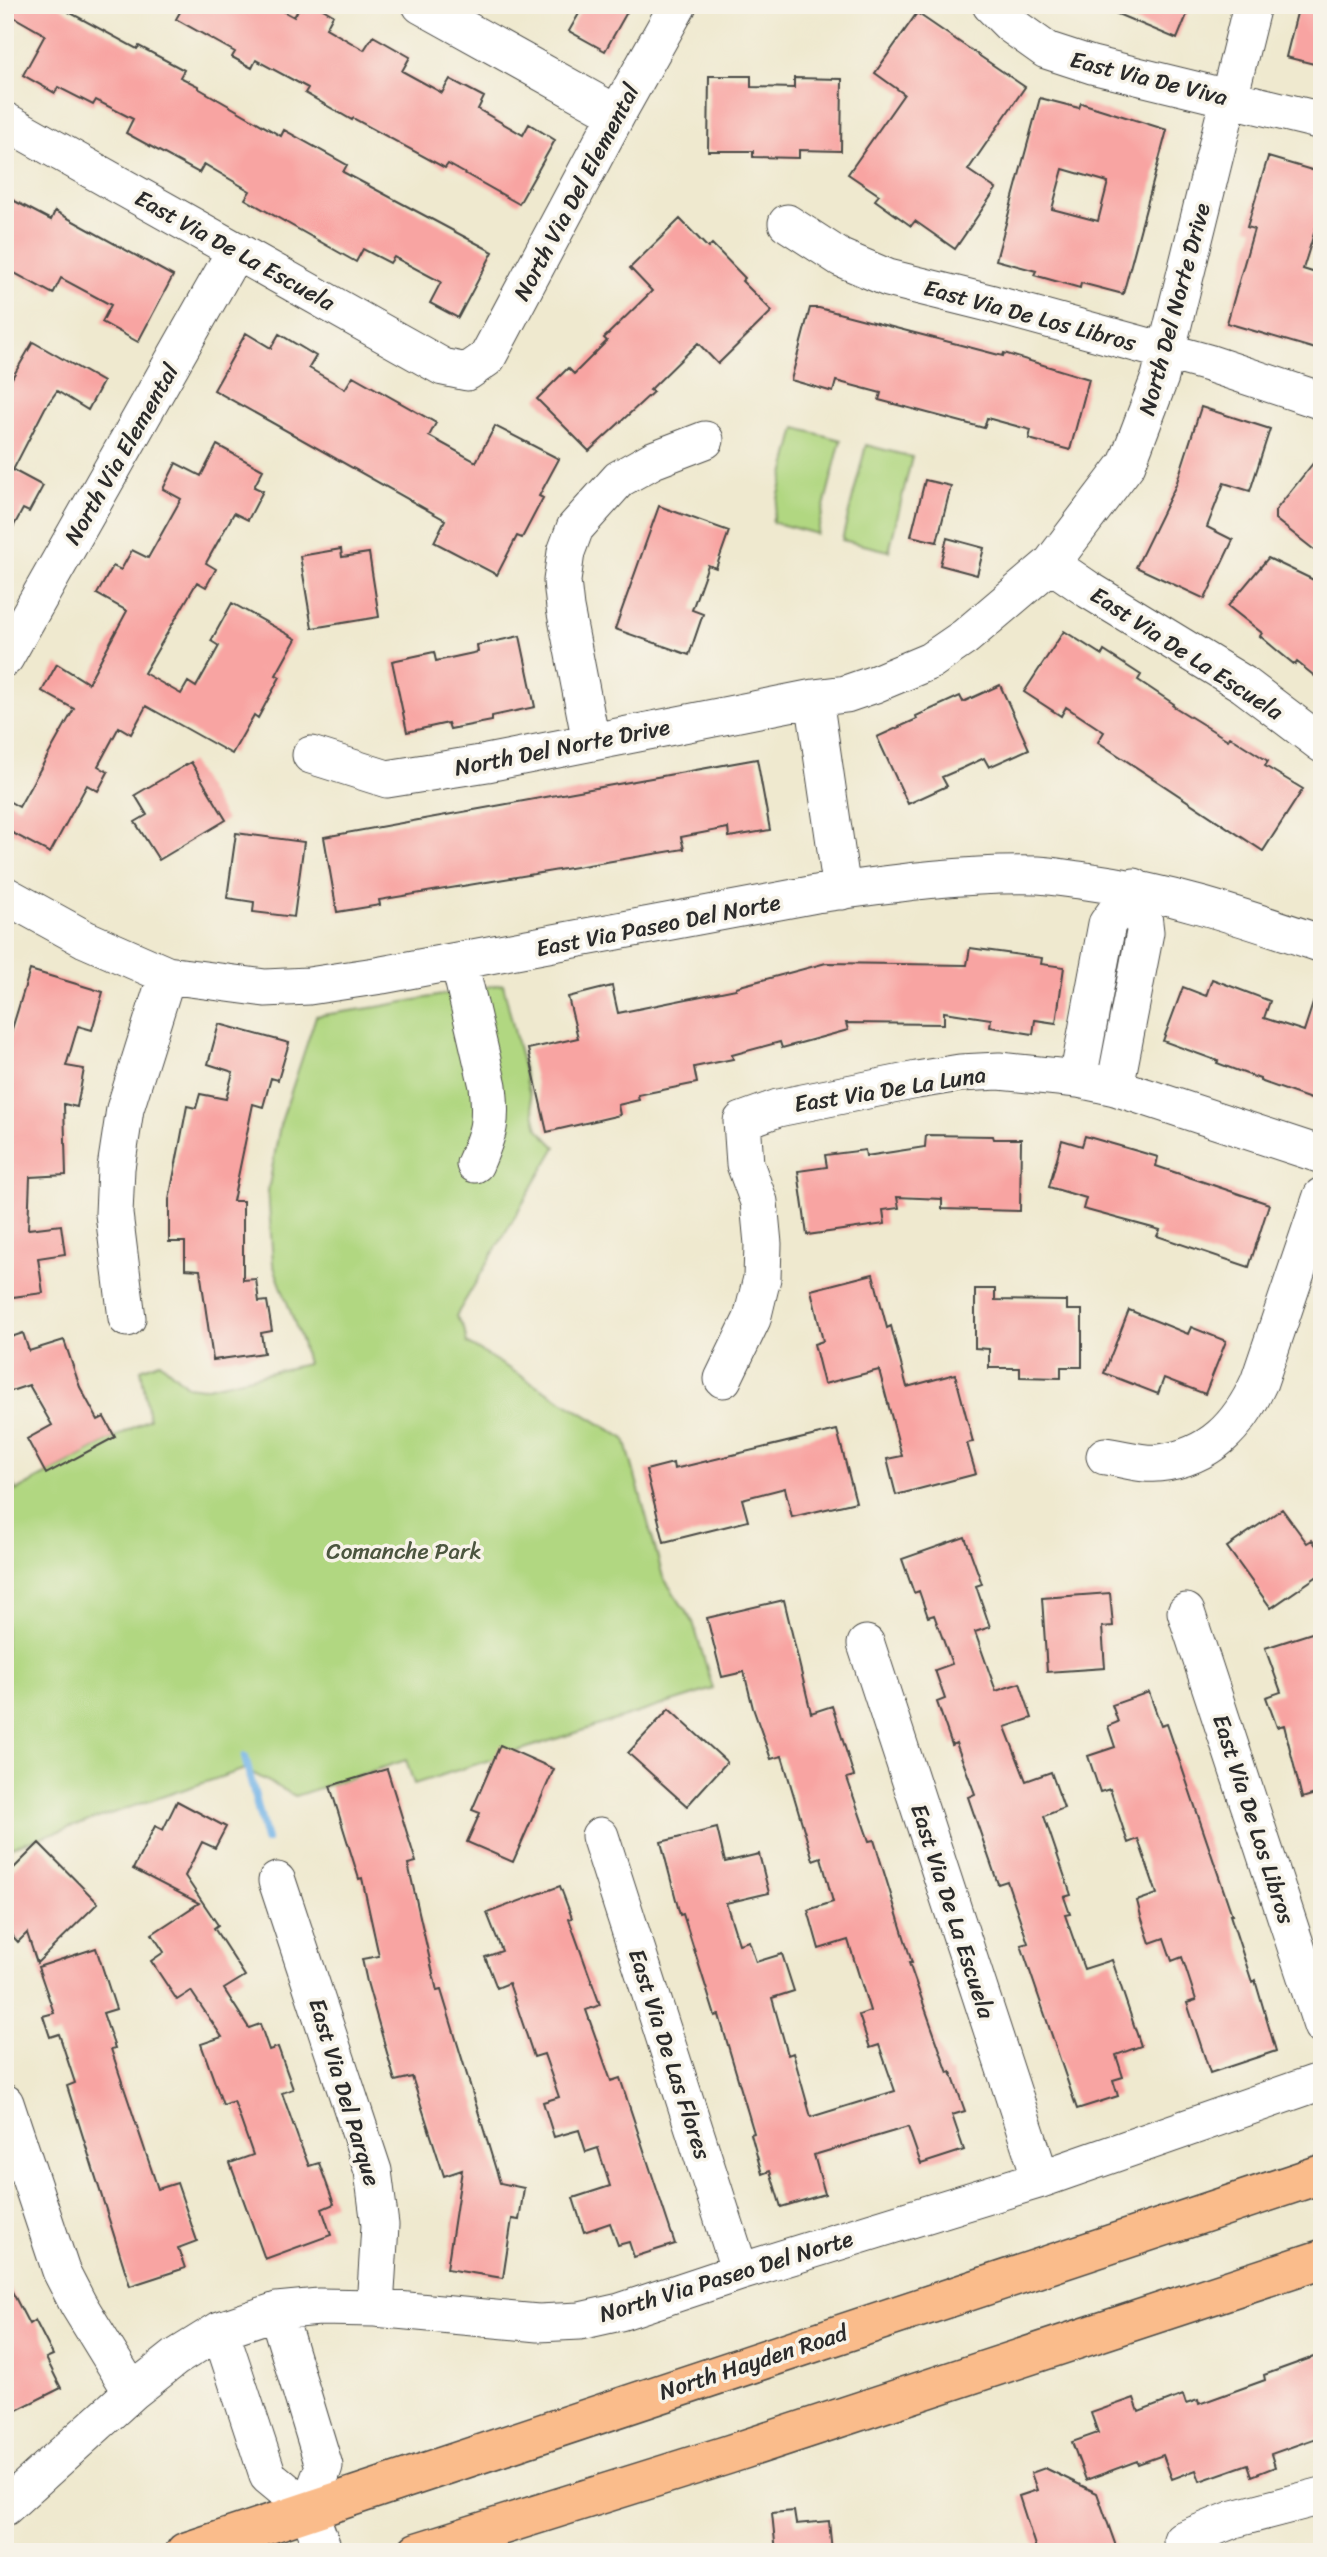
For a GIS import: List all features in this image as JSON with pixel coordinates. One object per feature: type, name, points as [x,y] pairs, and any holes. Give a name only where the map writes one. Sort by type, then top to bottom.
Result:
[{"type":"main road","name":"North Hayden Road","points":[[185,2552],[1322,2174]]},
{"type":"main road","points":[[417,2552],[727,2455],[1322,2259]]},
{"type":"street","points":[[421,5],[617,114]]},
{"type":"street","name":"North Via Del Elemental","points":[[467,372],[487,358],[678,5]]},
{"type":"street","name":"East Via De Viva","points":[[991,5],[1011,25],[1046,50],[1092,65],[1322,121]]},
{"type":"street","name":"North Del Norte Drive","points":[[311,755],[387,779],[487,763],[814,698],[846,694],[930,662],[965,637],[1051,564],[1127,464],[1167,352],[1252,5]]},
{"type":"street","name":"East Via De La Escuela","points":[[5,121],[443,367],[467,372]]},
{"type":"street","name":"East Via De Los Libros","points":[[787,223],[841,258],[888,278],[1167,352],[1322,401]]},
{"type":"street","name":"North Via Elemental","points":[[5,658],[236,250]]},
{"type":"street","points":[[591,742],[562,581],[570,540],[575,528],[619,479],[653,460],[705,440]]},
{"type":"street","name":"East Via De La Escuela","points":[[1051,564],[1101,598],[1243,684],[1322,744]]},
{"type":"street","points":[[814,698],[842,891]]},
{"type":"street","name":"East Via Paseo Del Norte","points":[[5,895],[85,939],[167,975],[265,988],[309,986],[459,961],[842,891],[917,882],[1006,876],[1041,875],[1134,887],[1181,898],[1322,944]]},
{"type":"street","points":[[1078,1080],[1107,925],[1134,887]]},
{"type":"street","points":[[1115,1087],[1145,932],[1134,887]]},
{"type":"street","points":[[459,961],[490,1104],[491,1121],[475,1164]]},
{"type":"street","points":[[127,1318],[114,1214],[116,1168],[125,1109],[167,975]]},
{"type":"street","name":"East Via De La Luna","points":[[723,1379],[752,1319],[762,1278],[763,1244],[758,1202],[745,1164],[742,1121],[778,1108],[960,1073],[999,1071],[1115,1087],[1322,1156]]},
{"type":"street","points":[[1105,1456],[1157,1463],[1186,1456],[1222,1439],[1247,1409],[1259,1382],[1322,1196]]},
{"type":"street","name":"East Via De Los Libros","points":[[1186,1612],[1322,2026]]},
{"type":"street","name":"East Via De La Escuela","points":[[866,1644],[1041,2179]]},
{"type":"street","name":"East Via De Las Flores","points":[[600,1836],[740,2272]]},
{"type":"street","name":"East Via Del Parque","points":[[277,1881],[373,2171],[380,2225],[375,2308]]},
{"type":"street","name":"North Via Paseo Del Norte","points":[[5,2507],[132,2392],[175,2358],[220,2330],[277,2311],[318,2307],[375,2308],[538,2323],[580,2321],[620,2312],[1041,2179],[1322,2081]]},
{"type":"street","points":[[5,2103],[61,2271],[132,2392]]},
{"type":"street","points":[[277,2311],[324,2466],[308,2509]]},
{"type":"street","points":[[220,2330],[268,2476],[308,2509],[324,2552]]},
{"type":"street","points":[[1183,2546],[1234,2519],[1322,2496]]},
{"type":"green space","points":[[796,428],[841,440],[817,534],[772,522]]},
{"type":"green space","points":[[866,445],[912,457],[889,551],[842,540]]},
{"type":"green space","name":"Comanche Park","points":[[503,984],[538,1129],[556,1147],[456,1316],[464,1328],[467,1343],[625,1439],[663,1577],[693,1622],[713,1689],[414,1784],[406,1760],[295,1796],[245,1769],[5,1849],[5,1463],[16,1491],[149,1419],[141,1369],[160,1362],[187,1386],[203,1388],[307,1364],[273,1264],[268,1191],[280,1125],[316,1016]]},
{"type":"building","points":[[5,5],[56,5],[137,49],[139,46],[184,70],[180,77],[198,88],[281,136],[284,130],[347,165],[343,172],[493,252],[458,318],[430,303],[441,282],[394,257],[390,263],[363,249],[356,262],[245,199],[250,191],[204,164],[199,173],[126,133],[133,119],[96,100],[93,105],[58,87],[55,93],[23,75],[45,35],[5,12]]},
{"type":"building","points":[[184,5],[272,5],[294,17],[301,5],[316,5],[333,15],[326,28],[364,50],[373,36],[410,57],[402,71],[442,93],[450,79],[484,97],[478,109],[523,135],[529,124],[555,140],[519,204],[448,164],[445,168],[353,118],[352,120],[305,93],[308,88],[256,60],[252,68],[232,57],[235,52],[176,19]]},
{"type":"building","points":[[584,5],[631,5],[605,51],[569,31]]},
{"type":"building","points":[[1096,5],[1191,5],[1177,39]]},
{"type":"building","points":[[1299,5],[1322,5],[1322,66],[1286,57]]},
{"type":"building","points":[[917,13],[1025,87],[968,170],[996,189],[955,249],[915,221],[911,226],[875,200],[879,195],[848,174],[904,94],[875,73]]},
{"type":"building","points":[[709,76],[751,76],[751,87],[794,88],[794,78],[842,79],[841,151],[799,150],[799,158],[753,157],[753,151],[708,151]]},
{"type":"building","points":[[1040,98],[1079,108],[1081,103],[1167,130],[1123,294],[1081,283],[1080,288],[1034,275],[1036,271],[996,260]],"holes":[[[1063,169],[1108,182],[1098,221],[1052,209]]]},
{"type":"building","points":[[1268,157],[1322,173],[1322,208],[1303,269],[1322,275],[1322,351],[1227,323],[1254,229],[1247,227]]},
{"type":"building","points":[[5,196],[51,220],[55,211],[173,276],[138,342],[102,322],[111,305],[61,278],[53,294],[5,268]]},
{"type":"building","points":[[680,219],[708,248],[712,244],[745,278],[742,281],[772,311],[718,364],[698,343],[650,390],[653,392],[589,451],[537,399],[568,368],[574,374],[607,341],[604,338],[652,291],[630,268]]},
{"type":"building","points":[[810,308],[819,308],[1003,356],[1004,353],[1089,379],[1070,450],[1029,439],[1031,430],[987,418],[984,428],[879,400],[881,393],[836,381],[833,392],[791,380]]},
{"type":"building","points":[[246,333],[271,348],[279,334],[316,356],[309,368],[345,389],[353,376],[436,423],[429,436],[476,462],[495,426],[559,459],[539,496],[543,498],[522,538],[517,536],[497,575],[434,542],[445,520],[214,390]]},
{"type":"building","points":[[33,342],[103,382],[88,410],[57,391],[45,408],[13,470],[43,486],[29,512],[23,509],[5,542],[5,390]]},
{"type":"building","points":[[1201,407],[1270,429],[1250,491],[1224,483],[1207,527],[1233,540],[1205,599],[1136,567],[1176,485]]},
{"type":"building","points":[[217,445],[263,470],[254,487],[263,491],[248,520],[234,513],[206,563],[216,569],[206,587],[197,582],[144,673],[181,694],[188,682],[196,687],[219,646],[211,641],[232,603],[296,639],[276,675],[280,677],[258,718],[254,715],[232,754],[146,706],[131,734],[119,727],[98,766],[108,772],[98,791],[87,785],[50,853],[5,829],[5,799],[19,807],[74,709],[42,691],[57,664],[88,683],[127,611],[97,594],[113,566],[121,570],[132,550],[148,558],[181,499],[163,489],[176,463],[201,476]]},
{"type":"building","points":[[1322,452],[1322,556],[1275,519],[1275,511]]},
{"type":"building","points":[[925,480],[951,486],[937,542],[911,536]]},
{"type":"building","points":[[659,506],[729,531],[716,568],[708,565],[692,610],[703,614],[689,655],[615,629]]},
{"type":"building","points":[[947,538],[984,548],[977,575],[940,565]]},
{"type":"building","points":[[341,549],[342,557],[369,553],[379,617],[312,628],[300,556]]},
{"type":"building","points":[[1268,558],[1322,584],[1322,682],[1297,662],[1295,665],[1260,636],[1262,633],[1228,606]]},
{"type":"building","points":[[1064,631],[1102,655],[1104,651],[1141,675],[1138,680],[1174,704],[1173,706],[1268,761],[1265,766],[1303,789],[1263,851],[1098,742],[1104,732],[1066,707],[1061,716],[1024,692]]},
{"type":"building","points":[[520,636],[535,707],[492,716],[492,721],[450,729],[448,723],[407,732],[392,661],[434,652],[436,661],[478,652],[477,645]]},
{"type":"building","points":[[1000,685],[1029,749],[989,767],[984,758],[942,777],[947,786],[908,804],[877,737],[960,696],[963,702]]},
{"type":"building","points":[[757,759],[770,830],[729,837],[728,828],[681,837],[684,849],[379,900],[380,905],[337,912],[324,837]]},
{"type":"building","points":[[191,762],[226,820],[159,860],[135,822],[147,815],[135,795]]},
{"type":"building","points":[[236,833],[304,842],[294,917],[253,912],[254,902],[227,898]]},
{"type":"building","points":[[970,948],[1042,958],[1041,964],[1064,967],[1056,1023],[1035,1020],[1033,1034],[990,1027],[991,1019],[944,1012],[944,1024],[846,1023],[848,1030],[782,1048],[780,1042],[732,1055],[733,1059],[694,1067],[697,1083],[638,1095],[639,1100],[618,1105],[620,1115],[547,1132],[528,1049],[578,1038],[568,997],[612,986],[618,1013],[736,989],[826,963],[967,965]]},
{"type":"building","points":[[30,970],[103,992],[92,1030],[78,1026],[66,1066],[84,1069],[77,1107],[64,1104],[66,1175],[30,1177],[28,1229],[61,1225],[65,1254],[38,1258],[43,1293],[5,1298],[5,1063]]},
{"type":"building","points":[[1212,979],[1270,1001],[1264,1018],[1304,1031],[1318,988],[1322,989],[1322,1103],[1163,1041],[1183,987],[1206,996]]},
{"type":"building","points":[[219,1024],[289,1043],[278,1080],[271,1078],[263,1107],[253,1104],[233,1201],[243,1201],[243,1280],[256,1279],[259,1302],[267,1301],[272,1331],[261,1333],[264,1353],[213,1360],[200,1270],[185,1269],[185,1242],[169,1242],[169,1200],[187,1106],[196,1108],[200,1094],[226,1099],[233,1072],[208,1064]]},
{"type":"building","points":[[926,1135],[1021,1139],[1020,1211],[942,1209],[942,1199],[897,1197],[899,1208],[883,1210],[885,1224],[807,1235],[798,1171],[827,1167],[825,1155],[865,1150],[866,1156],[925,1147]]},
{"type":"building","points":[[1085,1136],[1158,1157],[1156,1166],[1269,1204],[1249,1267],[1157,1236],[1160,1230],[1083,1209],[1086,1198],[1049,1187],[1062,1140],[1082,1146]]},
{"type":"building","points":[[873,1274],[887,1328],[891,1326],[907,1387],[955,1374],[973,1442],[967,1443],[976,1474],[896,1495],[887,1459],[902,1456],[879,1370],[824,1384],[814,1344],[823,1341],[811,1290]]},
{"type":"building","points":[[975,1289],[995,1289],[995,1300],[1067,1301],[1067,1310],[1082,1310],[1082,1367],[1061,1367],[1061,1378],[1020,1377],[1020,1368],[989,1368],[989,1349],[975,1348]]},
{"type":"building","points":[[1129,1310],[1188,1334],[1191,1327],[1226,1341],[1205,1394],[1164,1378],[1158,1394],[1104,1373]]},
{"type":"building","points":[[23,1333],[29,1351],[64,1340],[80,1387],[98,1420],[104,1417],[115,1437],[46,1474],[27,1439],[52,1425],[29,1385],[5,1393],[5,1339]]},
{"type":"building","points":[[837,1430],[856,1502],[792,1517],[785,1488],[742,1499],[748,1521],[664,1542],[646,1470],[673,1463],[674,1469]]},
{"type":"building","points":[[1282,1509],[1307,1543],[1312,1540],[1322,1554],[1322,1573],[1271,1608],[1227,1547]]},
{"type":"building","points":[[965,1537],[982,1584],[976,1586],[990,1627],[975,1632],[996,1691],[1020,1683],[1032,1718],[1005,1727],[1026,1781],[1051,1772],[1064,1808],[1044,1816],[1071,1895],[1064,1897],[1070,1914],[1065,1915],[1084,1969],[1112,1960],[1141,2046],[1116,2055],[1123,2077],[1113,2080],[1118,2096],[1077,2109],[1021,1945],[1028,1943],[1007,1881],[998,1884],[968,1797],[975,1794],[956,1743],[952,1745],[937,1702],[945,1699],[935,1670],[952,1664],[934,1615],[928,1617],[919,1591],[914,1593],[902,1559]]},
{"type":"building","points":[[1110,1593],[1113,1626],[1102,1627],[1105,1668],[1047,1672],[1042,1598]]},
{"type":"building","points":[[784,1600],[811,1713],[832,1706],[854,1776],[847,1778],[869,1841],[874,1840],[912,1963],[909,1963],[948,2073],[951,2072],[965,2111],[952,2115],[964,2150],[921,2164],[908,2127],[814,2155],[825,2194],[781,2207],[770,2171],[762,2174],[751,2134],[754,2133],[719,2015],[715,2016],[683,1914],[680,1915],[661,1842],[717,1828],[725,1862],[759,1854],[769,1893],[726,1903],[739,1944],[749,1941],[756,1962],[782,1954],[794,1991],[772,1998],[788,2055],[793,2053],[811,2117],[895,2091],[879,2045],[870,2048],[859,2015],[870,2011],[848,1940],[819,1949],[808,1910],[833,1902],[821,1857],[813,1860],[782,1756],[771,1759],[744,1672],[722,1677],[707,1618]]},
{"type":"building","points":[[1318,1631],[1322,1642],[1322,1792],[1302,1798],[1284,1725],[1277,1727],[1266,1697],[1281,1692],[1265,1648]]},
{"type":"building","points":[[1149,1692],[1161,1726],[1167,1724],[1252,1982],[1255,1980],[1276,2051],[1210,2073],[1187,2003],[1196,2000],[1182,1957],[1172,1961],[1164,1938],[1150,1943],[1141,1916],[1137,1901],[1157,1894],[1138,1839],[1128,1843],[1110,1789],[1100,1792],[1088,1756],[1115,1747],[1108,1726],[1118,1722],[1112,1705]]},
{"type":"building","points":[[669,1709],[727,1762],[687,1806],[628,1753]]},
{"type":"building","points":[[500,1745],[554,1769],[513,1862],[467,1842],[480,1813],[472,1810]]},
{"type":"building","points":[[387,1769],[416,1862],[408,1864],[437,1991],[441,1990],[500,2183],[524,2188],[519,2220],[512,2219],[503,2278],[447,2269],[462,2170],[444,2176],[412,2077],[395,2081],[367,1982],[362,1959],[379,1956],[362,1878],[359,1879],[330,1786]]},
{"type":"building","points":[[177,1801],[226,1827],[215,1848],[202,1842],[185,1876],[218,1925],[214,1928],[245,1976],[224,1989],[249,2028],[260,2024],[269,2050],[278,2047],[293,2089],[282,2093],[298,2138],[309,2166],[319,2163],[334,2204],[322,2209],[331,2235],[265,2259],[230,2163],[253,2155],[234,2101],[223,2105],[201,2044],[222,2037],[191,1991],[177,2000],[151,1961],[164,1952],[152,1934],[199,1903],[133,1869],[155,1826],[163,1830]]},
{"type":"building","points":[[39,1843],[98,1903],[37,1963],[27,1933],[18,1942],[5,1928],[5,1877]]},
{"type":"building","points":[[560,1886],[600,2005],[586,2010],[611,2081],[620,2078],[675,2244],[634,2257],[629,2242],[618,2245],[610,2223],[584,2232],[573,2198],[610,2186],[598,2148],[586,2152],[579,2130],[554,2137],[543,2102],[559,2097],[544,2054],[534,2057],[509,1983],[497,1988],[485,1957],[502,1951],[487,1913]]},
{"type":"building","points":[[96,1948],[116,2009],[103,2013],[115,2048],[111,2049],[158,2189],[177,2183],[197,2241],[178,2248],[185,2268],[130,2286],[67,2086],[75,2083],[59,2034],[50,2037],[43,2016],[54,2013],[38,1967]]},
{"type":"building","points":[[5,2278],[29,2324],[35,2320],[53,2355],[46,2358],[61,2388],[5,2416]]},
{"type":"building","points":[[1322,2354],[1322,2436],[1271,2454],[1275,2467],[1252,2476],[1248,2464],[1200,2481],[1196,2470],[1172,2479],[1163,2455],[1138,2464],[1137,2461],[1086,2480],[1072,2442],[1098,2433],[1091,2413],[1134,2398],[1139,2412],[1183,2395],[1186,2404],[1198,2400],[1199,2404],[1265,2380],[1264,2375]]},
{"type":"building","points":[[1045,2468],[1097,2493],[1118,2552],[1037,2552],[1019,2496],[1037,2490],[1031,2473]]},
{"type":"building","points":[[794,2511],[796,2524],[829,2521],[832,2552],[776,2552],[772,2513]]},
{"type":"waterway","points":[[245,1757],[266,1840]]}]
